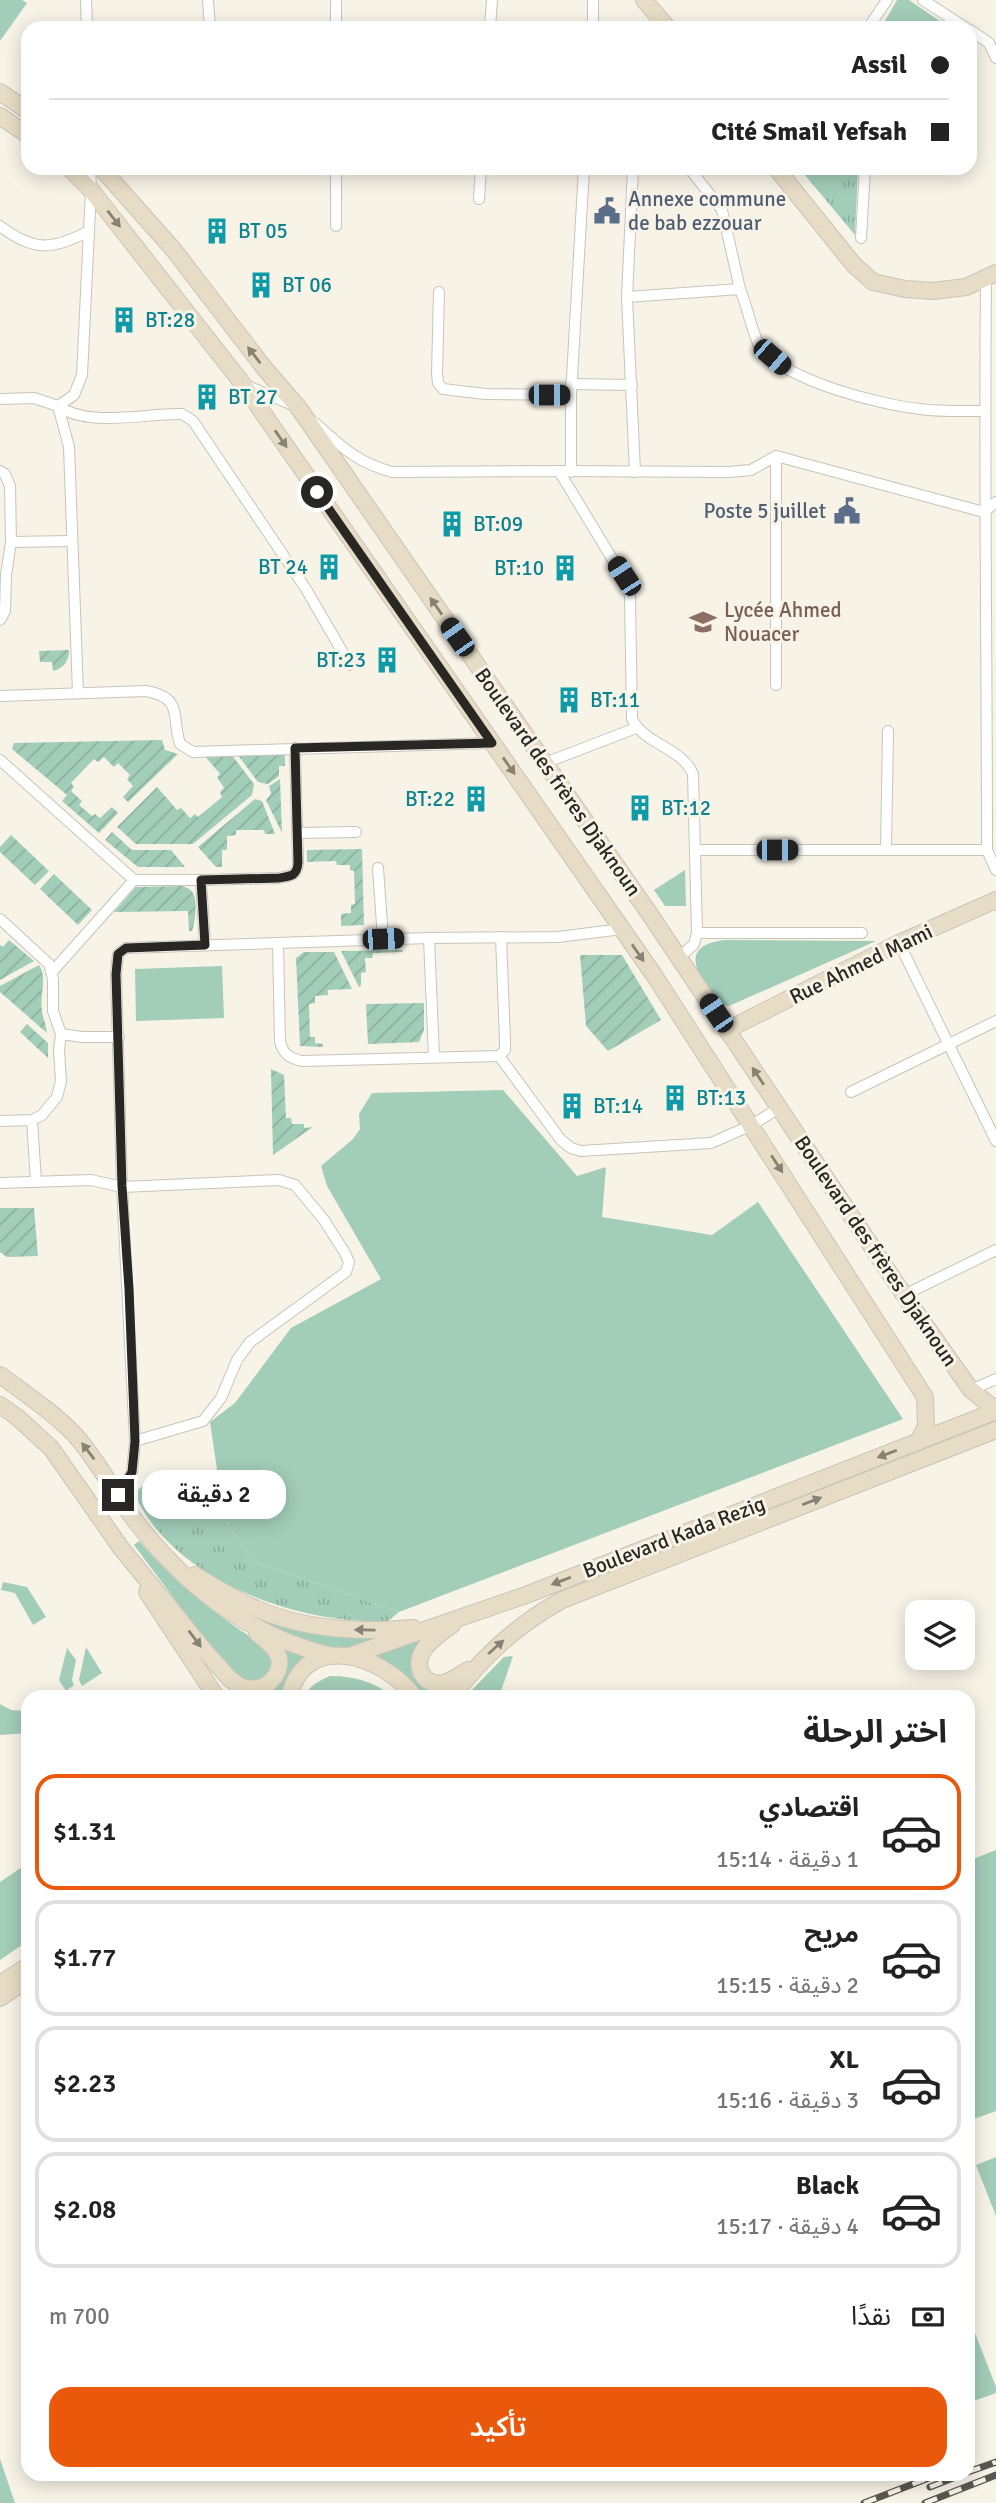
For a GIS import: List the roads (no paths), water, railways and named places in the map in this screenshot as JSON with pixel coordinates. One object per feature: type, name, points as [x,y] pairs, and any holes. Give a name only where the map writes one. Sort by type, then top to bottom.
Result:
[{"type":"street","points":[[86,0],[87,21]]},
{"type":"street","points":[[208,0],[210,21]]},
{"type":"street","points":[[336,0],[336,21]]},
{"type":"street","points":[[490,21],[492,0]]},
{"type":"street","points":[[593,0],[596,21]]},
{"type":"street","points":[[644,0],[662,21]]},
{"type":"street","points":[[874,21],[887,0]]},
{"type":"street","points":[[923,0],[956,21]]},
{"type":"street","points":[[977,35],[989,43],[996,58]]},
{"type":"street","points":[[0,92],[21,106]]},
{"type":"street","points":[[0,116],[21,130]]},
{"type":"street","name":"Boulevard des frères Djaknoun","points":[[76,175],[91,190],[242,383],[654,975],[925,1397],[926,1426],[918,1442]]},
{"type":"street","points":[[58,406],[74,395],[82,375],[90,175]]},
{"type":"street","name":"Boulevard des frères Djaknoun","points":[[107,175],[173,249],[265,369],[298,407],[679,958],[904,1294],[971,1390],[996,1410]]},
{"type":"street","points":[[336,175],[337,226]]},
{"type":"street","points":[[479,199],[481,175]]},
{"type":"street","points":[[571,472],[571,389],[584,175]]},
{"type":"street","points":[[633,175],[627,297],[635,472]]},
{"type":"street","points":[[695,175],[723,210],[740,289],[759,345],[786,369],[829,387],[894,404],[920,409],[985,411]]},
{"type":"street","points":[[782,175],[854,265],[873,282],[905,289],[933,291],[966,287],[991,276]]},
{"type":"street","points":[[861,239],[865,175]]},
{"type":"street","points":[[0,226],[29,244],[47,246],[65,244],[89,231]]},
{"type":"street","points":[[991,276],[986,297],[984,512],[987,850],[996,870]]},
{"type":"street","points":[[966,287],[980,290],[986,297]]},
{"type":"street","points":[[627,297],[740,289]]},
{"type":"street","points":[[439,292],[437,374],[438,383],[443,389],[485,394],[632,385]]},
{"type":"street","points":[[242,383],[298,407],[353,457],[392,472],[751,470],[776,456],[984,512]]},
{"type":"street","points":[[0,400],[34,398],[86,418],[182,414],[193,421],[306,589],[350,665]]},
{"type":"street","points":[[58,406],[69,447],[78,693]]},
{"type":"street","points":[[776,456],[776,685]]},
{"type":"street","points":[[0,471],[5,474],[10,486],[11,542],[6,575],[5,611],[0,620]]},
{"type":"street","points":[[559,471],[628,585],[630,708],[636,728],[683,759],[694,774],[697,933],[694,944],[654,975]]},
{"type":"street","points":[[984,512],[996,502]]},
{"type":"street","points":[[11,542],[71,541]]},
{"type":"street","points":[[0,696],[146,691],[161,694],[172,701],[180,744],[193,751],[492,743]]},
{"type":"street","points":[[545,763],[636,728]]},
{"type":"street","points":[[886,850],[888,731]]},
{"type":"street","points":[[0,760],[134,880],[201,880],[291,876],[298,867],[295,748]]},
{"type":"street","points":[[298,833],[356,832]]},
{"type":"street","points":[[695,850],[987,850]]},
{"type":"street","points":[[379,868],[383,939]]},
{"type":"street","points":[[52,972],[134,880]]},
{"type":"street","points":[[201,880],[205,945]]},
{"type":"street","name":"Rue Ahmed Mami","points":[[727,1030],[899,943],[996,901]]},
{"type":"street","points":[[0,919],[44,958],[52,972],[53,1011],[61,1034],[60,1089],[51,1105],[42,1115],[32,1120],[0,1121]]},
{"type":"street","points":[[118,1495],[132,1472],[135,1441],[122,1186],[116,974],[118,954],[126,948],[568,936],[622,929]]},
{"type":"street","points":[[697,933],[862,933]]},
{"type":"street","points":[[278,943],[280,1041],[290,1058],[302,1061],[499,1056],[505,1050],[501,937]]},
{"type":"street","points":[[429,938],[434,1057]]},
{"type":"street","points":[[899,943],[996,1141]]},
{"type":"street","points":[[850,1092],[996,1021]]},
{"type":"street","points":[[61,1034],[119,1037]]},
{"type":"street","points":[[499,1056],[561,1140],[571,1148],[581,1151],[711,1143],[752,1125],[779,1108]]},
{"type":"street","points":[[32,1120],[36,1182]]},
{"type":"street","points":[[0,1183],[91,1180],[122,1186],[279,1180],[295,1185],[324,1220],[349,1262],[346,1272],[337,1281],[250,1342],[237,1360],[221,1398],[203,1421],[135,1441]]},
{"type":"street","points":[[904,1294],[996,1250]]},
{"type":"street","points":[[0,1375],[55,1415],[76,1436],[156,1546],[196,1587],[269,1644],[280,1659],[276,1675],[266,1686],[241,1687]]},
{"type":"street","points":[[971,1390],[996,1379]]},
{"type":"street","points":[[0,1405],[51,1448],[121,1548],[221,1671],[245,1690]]},
{"type":"street","name":"Boulevard Kada Rezig","points":[[292,1690],[298,1675],[309,1663],[459,1619],[996,1410]]},
{"type":"street","name":"Boulevard Kada Rezig","points":[[457,1690],[477,1664],[529,1619],[571,1595],[996,1430]]},
{"type":"street","points":[[121,1548],[155,1606],[211,1690]]},
{"type":"street","points":[[172,1562],[257,1609],[299,1622],[336,1629],[373,1631],[433,1626]]},
{"type":"street","points":[[239,1619],[295,1644],[340,1656],[363,1658],[390,1673],[410,1690]]},
{"type":"street","points":[[459,1619],[424,1648],[418,1668],[424,1678],[435,1684],[447,1682],[477,1664]]},
{"type":"street","points":[[0,1984],[21,1970]]},
{"type":"street","points":[[0,1998],[21,1984]]},
{"type":"railway","points":[[975,2470],[996,2462]]},
{"type":"railway","points":[[925,2503],[996,2475]]},
{"type":"railway","points":[[864,2503],[921,2481]]},
{"type":"railway","points":[[930,2487],[945,2481]]},
{"type":"place","name":"Annexe commune de bab ezzouar","points":[[607,211]]},
{"type":"place","name":"BT 05","points":[[217,231]]},
{"type":"place","name":"BT 06","points":[[261,285]]},
{"type":"place","name":"BT:28","points":[[124,320]]},
{"type":"place","name":"BT 27","points":[[207,397]]},
{"type":"place","name":"Poste 5 juillet","points":[[847,511]]},
{"type":"place","name":"BT:09","points":[[452,524]]},
{"type":"place","name":"BT 24","points":[[329,567]]},
{"type":"place","name":"BT:10","points":[[565,568]]},
{"type":"place","name":"Lycée Ahmed Nouacer","points":[[703,622]]},
{"type":"place","name":"BT:23","points":[[387,660]]},
{"type":"place","name":"BT:11","points":[[569,700]]},
{"type":"place","name":"BT:22","points":[[476,799]]},
{"type":"place","name":"BT:12","points":[[640,808]]},
{"type":"place","name":"BT:13","points":[[675,1098]]},
{"type":"place","name":"BT:14","points":[[572,1106]]}]
